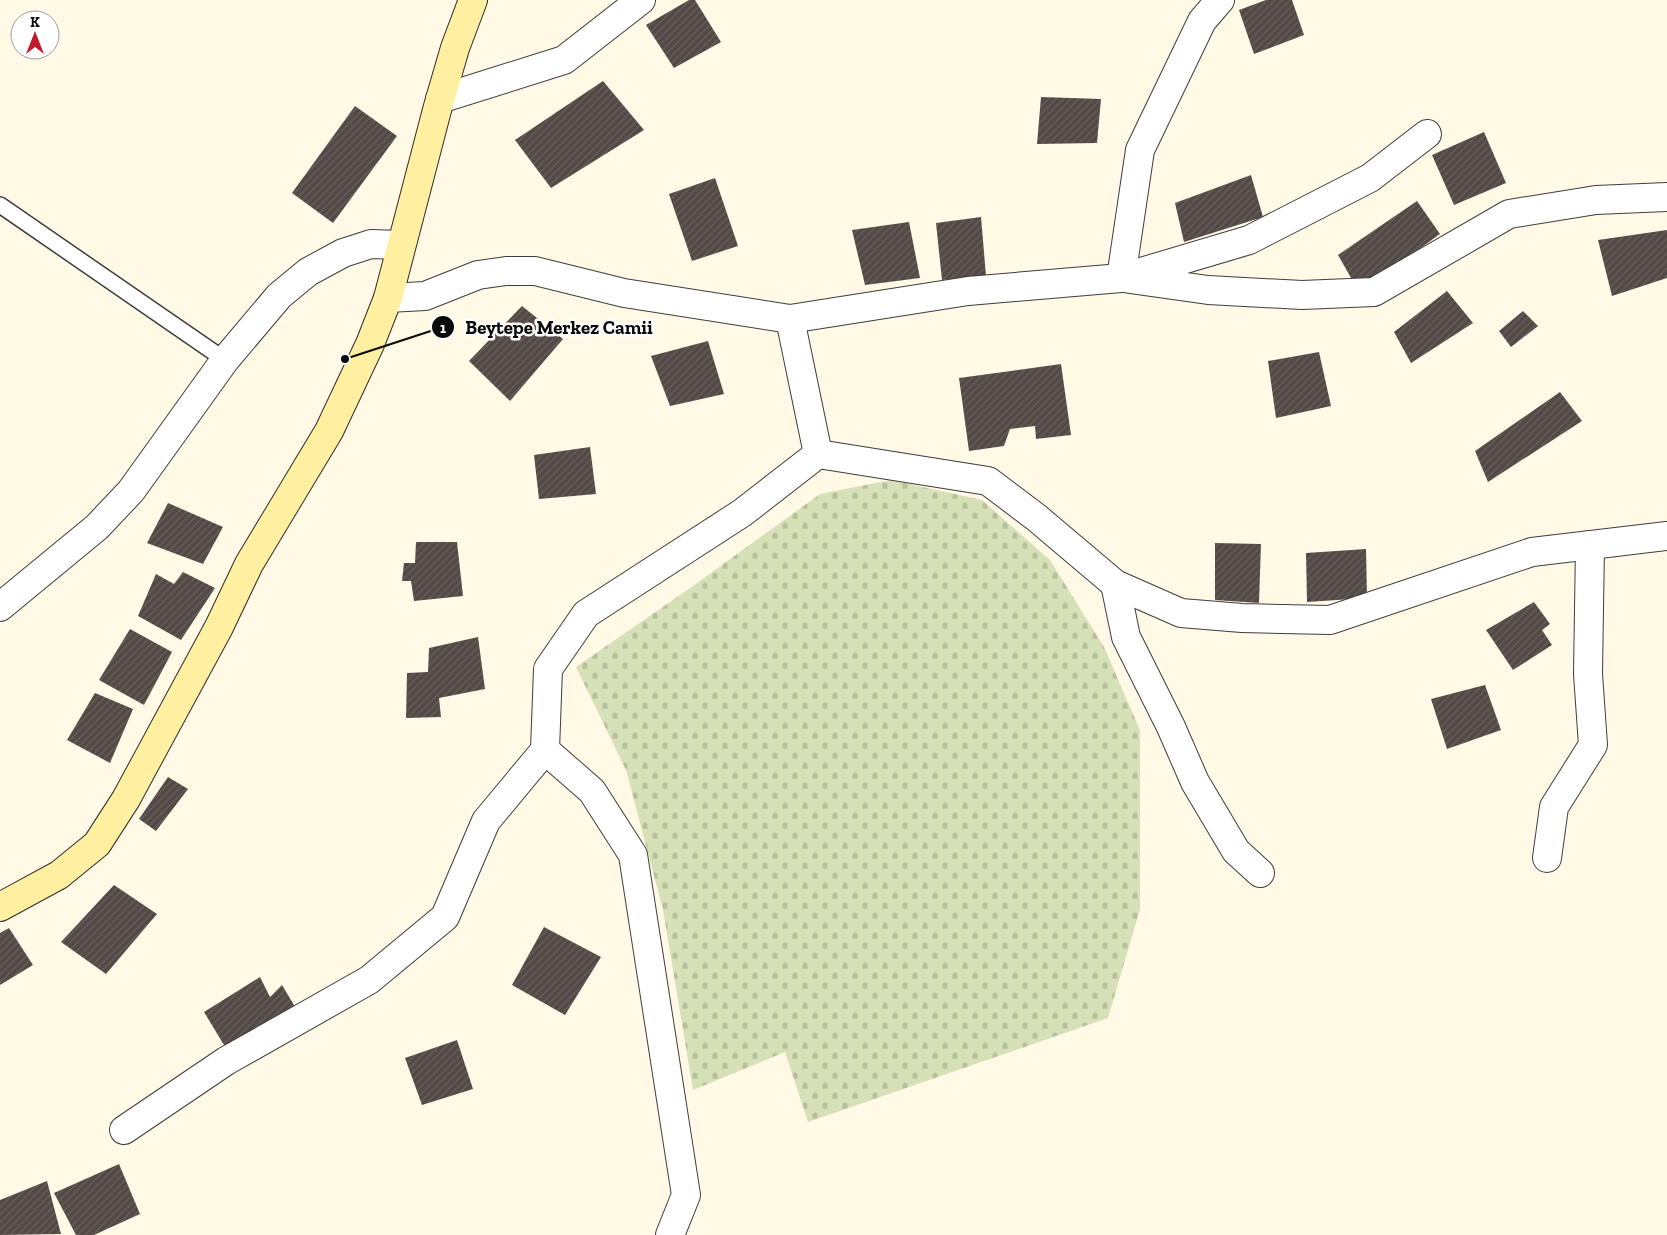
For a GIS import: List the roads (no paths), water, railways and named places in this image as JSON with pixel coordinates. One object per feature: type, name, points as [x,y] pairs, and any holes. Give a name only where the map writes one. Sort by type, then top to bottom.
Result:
[{"type":"street","points":[[0,908],[59,875],[97,844],[126,799],[219,627],[249,564],[328,431],[370,344],[388,298],[440,100],[455,48],[473,0]]},
{"type":"street","points":[[440,100],[564,60],[641,0]]},
{"type":"street","points":[[1121,278],[1140,150],[1202,21],[1220,0]]},
{"type":"street","points":[[388,298],[425,296],[478,275],[506,271],[535,271],[624,293],[790,319],[968,291],[1121,278],[1249,240],[1370,178],[1427,134]]},
{"type":"street","points":[[1121,278],[1208,290],[1302,295],[1374,292],[1509,214],[1596,200],[1667,198]]},
{"type":"street","points":[[0,607],[97,527],[131,491],[224,360],[279,296],[308,272],[343,253],[370,244],[401,245]]},
{"type":"street","points":[[790,319],[818,454]]},
{"type":"street","points":[[124,1130],[226,1061],[369,980],[445,917],[486,821],[545,750],[548,669],[586,614],[742,513],[818,454],[988,481],[1037,518],[1115,584],[1181,613],[1242,618],[1330,620],[1532,552],[1667,536]]},
{"type":"street","points":[[1547,858],[1554,806],[1593,745],[1588,674],[1590,545]]},
{"type":"street","points":[[1115,584],[1126,637],[1171,727],[1195,782],[1236,851],[1260,873]]},
{"type":"street","points":[[545,750],[592,792],[633,855],[686,1195],[670,1235]]},
{"type":"lane","points":[[0,205],[224,360]]},
{"type":"place","name":"Beytepe Merkez Camii","points":[[345,359]]}]
